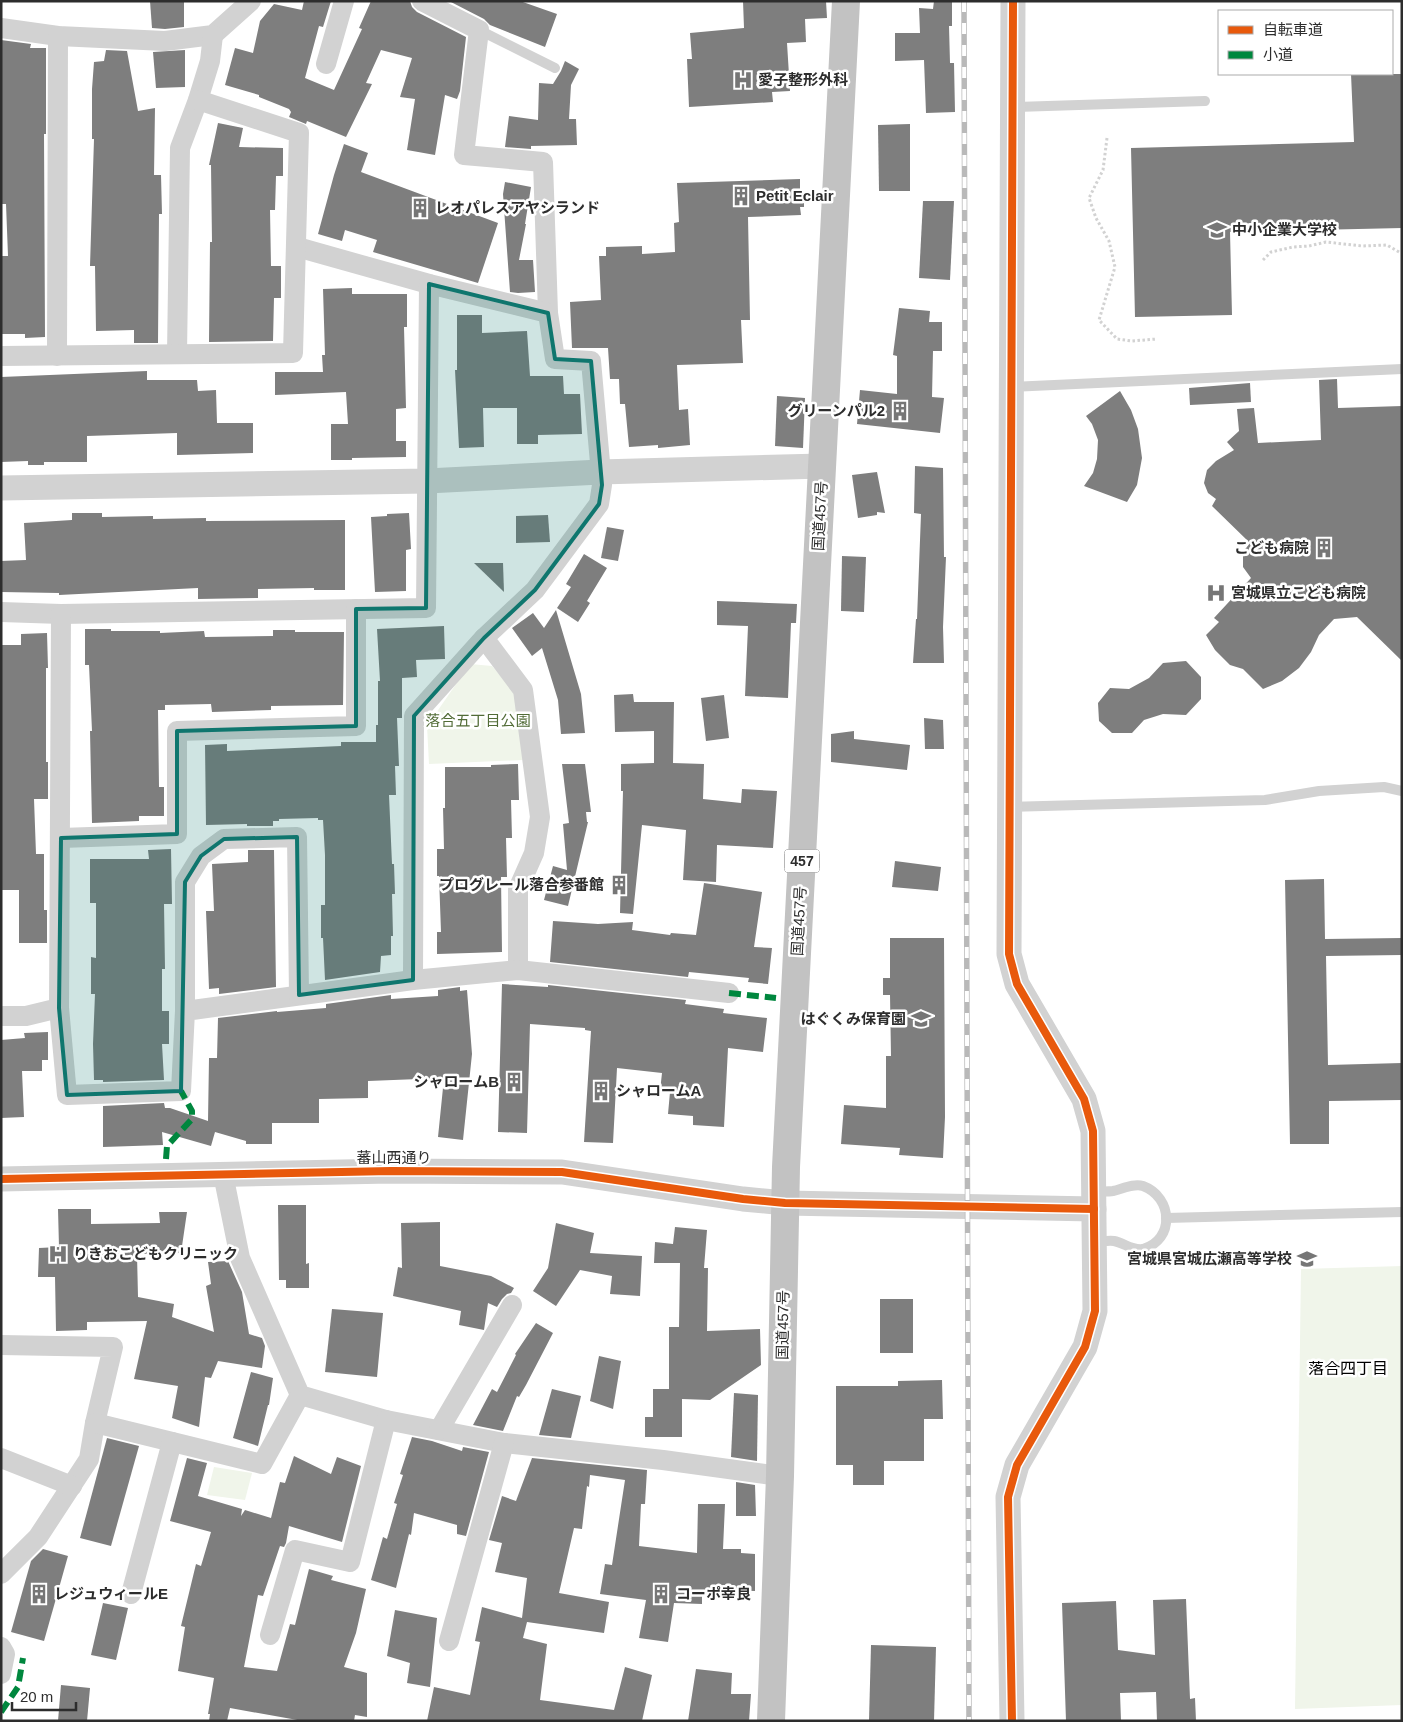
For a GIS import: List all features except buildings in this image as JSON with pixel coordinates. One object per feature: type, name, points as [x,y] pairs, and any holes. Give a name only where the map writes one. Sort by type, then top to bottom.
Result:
[{"type":"highway","name":"国道457号","points":[[771,1721],[780,1476],[785,1203],[846,1]]},
{"type":"street","points":[[1,28],[58,36],[165,41],[213,35],[251,1]]},
{"type":"street","points":[[326,64],[344,1]]},
{"type":"street","points":[[413,980],[414,716],[484,638],[535,590],[599,504],[602,485],[591,361],[555,359],[548,312],[543,162],[464,155],[479,30],[422,1]]},
{"type":"street","points":[[1012,1721],[1008,1497],[1017,1465],[1085,1347],[1095,1311],[1093,1131],[1084,1099],[1017,984],[1009,954],[1013,1]]},
{"type":"street","points":[[177,354],[180,148],[210,61],[213,35]]},
{"type":"street","points":[[57,356],[58,36]]},
{"type":"street","points":[[1,356],[293,353],[299,133],[198,100]]},
{"type":"street","points":[[297,247],[428,284],[548,312]]},
{"type":"street","points":[[1,612],[61,614],[426,608],[428,284]]},
{"type":"street","points":[[1,488],[427,481],[600,472],[822,466]]},
{"type":"street","points":[[61,838],[177,834],[177,731],[356,726],[356,609]]},
{"type":"street","points":[[61,614],[59,1008],[67,1095],[181,1091],[185,1010],[185,882],[201,856],[224,839],[297,837],[299,995]]},
{"type":"street","points":[[484,638],[523,690],[540,817],[534,853],[518,888],[518,970]]},
{"type":"street","points":[[185,1010],[413,980],[518,970],[729,993]]},
{"type":"street","points":[[1,1016],[26,1016],[59,1008]]},
{"type":"street","name":"蕃山西通り","points":[[1,1179],[391,1171],[562,1172],[743,1199],[785,1203],[1094,1200]]},
{"type":"street","points":[[223,1174],[240,1258],[300,1395]]},
{"type":"street","points":[[438,1430],[512,1305]]},
{"type":"street","points":[[1,1345],[113,1348],[95,1423],[90,1459],[38,1537],[1,1574]]},
{"type":"street","points":[[300,1395],[386,1420],[504,1443],[663,1460],[780,1476]]},
{"type":"street","points":[[95,1423],[262,1464],[300,1395]]},
{"type":"street","points":[[270,1635],[294,1550],[350,1562],[386,1420]]},
{"type":"street","points":[[131,1594],[172,1442]]},
{"type":"street","points":[[449,1641],[504,1443]]},
{"type":"street","points":[[1,1458],[72,1486]]},
{"type":"street","points":[[1,1647],[5,1654],[1,1674]]},
{"type":"lane","points":[[479,30],[555,68]]},
{"type":"lane","points":[[1014,107],[1205,101]]},
{"type":"lane","points":[[1012,387],[1402,369]]},
{"type":"lane","points":[[1009,807],[1265,800],[1319,791],[1384,787],[1402,791]]},
{"type":"lane","points":[[1094,1200],[1113,1191],[1141,1185],[1156,1192],[1160,1197],[1164,1203],[1166,1218],[1164,1232],[1155,1244],[1141,1250],[1125,1247],[1114,1241],[1094,1242]]},
{"type":"lane","points":[[1166,1218],[1402,1212]]},
{"type":"path","points":[[1107,138],[1103,170],[1089,198],[1096,218],[1109,241],[1115,267],[1099,320],[1117,339],[1132,341],[1157,339]]},
{"type":"path","points":[[1263,260],[1271,252],[1326,242],[1354,246],[1387,245],[1402,252]]},
{"type":"highlighted area","points":[[429,284],[548,313],[555,359],[591,361],[602,485],[599,504],[535,590],[484,638],[414,716],[413,980],[299,995],[297,837],[224,839],[201,856],[185,882],[181,1091],[67,1095],[59,1008],[61,838],[177,834],[177,731],[356,726],[356,609],[426,608]]},
{"type":"green space","name":"落合五丁目公園","points":[[470,664],[492,666],[516,694],[523,760],[429,764],[427,726]]},
{"type":"green space","points":[[1402,1266],[1402,1705],[1295,1709],[1301,1269]]},
{"type":"green space","points":[[214,1467],[252,1473],[245,1500],[207,1495]]},
{"type":"railway","points":[[964,1],[969,1721]]},
{"type":"marked path","points":[[729,993],[776,998]]},
{"type":"marked path","points":[[166,1159],[167,1146],[192,1119],[192,1111],[181,1091]]},
{"type":"marked path","points":[[1,1712],[18,1687],[23,1658]]},
{"type":"cycle path","points":[[1012,1721],[1008,1497],[1017,1465],[1085,1347],[1095,1311],[1093,1131],[1084,1099],[1017,984],[1009,954],[1013,1]]},
{"type":"cycle path","points":[[1,1179],[391,1171],[562,1172],[743,1199],[785,1203],[1094,1209]]},
{"type":"place","name":"愛子整形外科","points":[[743,80]]},
{"type":"place","name":"Petit Eclair","points":[[741,196]]},
{"type":"place","name":"レオパレスアヤシランド","points":[[420,208]]},
{"type":"place","name":"中小企業大学校","points":[[1217,230]]},
{"type":"place","name":"グリーンパル2","points":[[900,411]]},
{"type":"place","name":"こども病院","points":[[1324,548]]},
{"type":"place","name":"宮城県立こども病院","points":[[1216,593]]},
{"type":"place","name":"プログレール落合参番館","points":[[619,885]]},
{"type":"place","name":"はぐくみ保育園","points":[[921,1019]]},
{"type":"place","name":"シャロームB","points":[[514,1082]]},
{"type":"place","name":"シャロームA","points":[[601,1091]]},
{"type":"place","name":"りきおこどもクリニック","points":[[58,1254]]},
{"type":"place","name":"宮城県宮城広瀬高等学校","points":[[1307,1259]]},
{"type":"place","name":"レジュウィールE","points":[[39,1594]]},
{"type":"place","name":"コーポ幸良","points":[[661,1594]]},
{"type":"district","name":"落合四丁目","points":[[1348,1368]]}]
